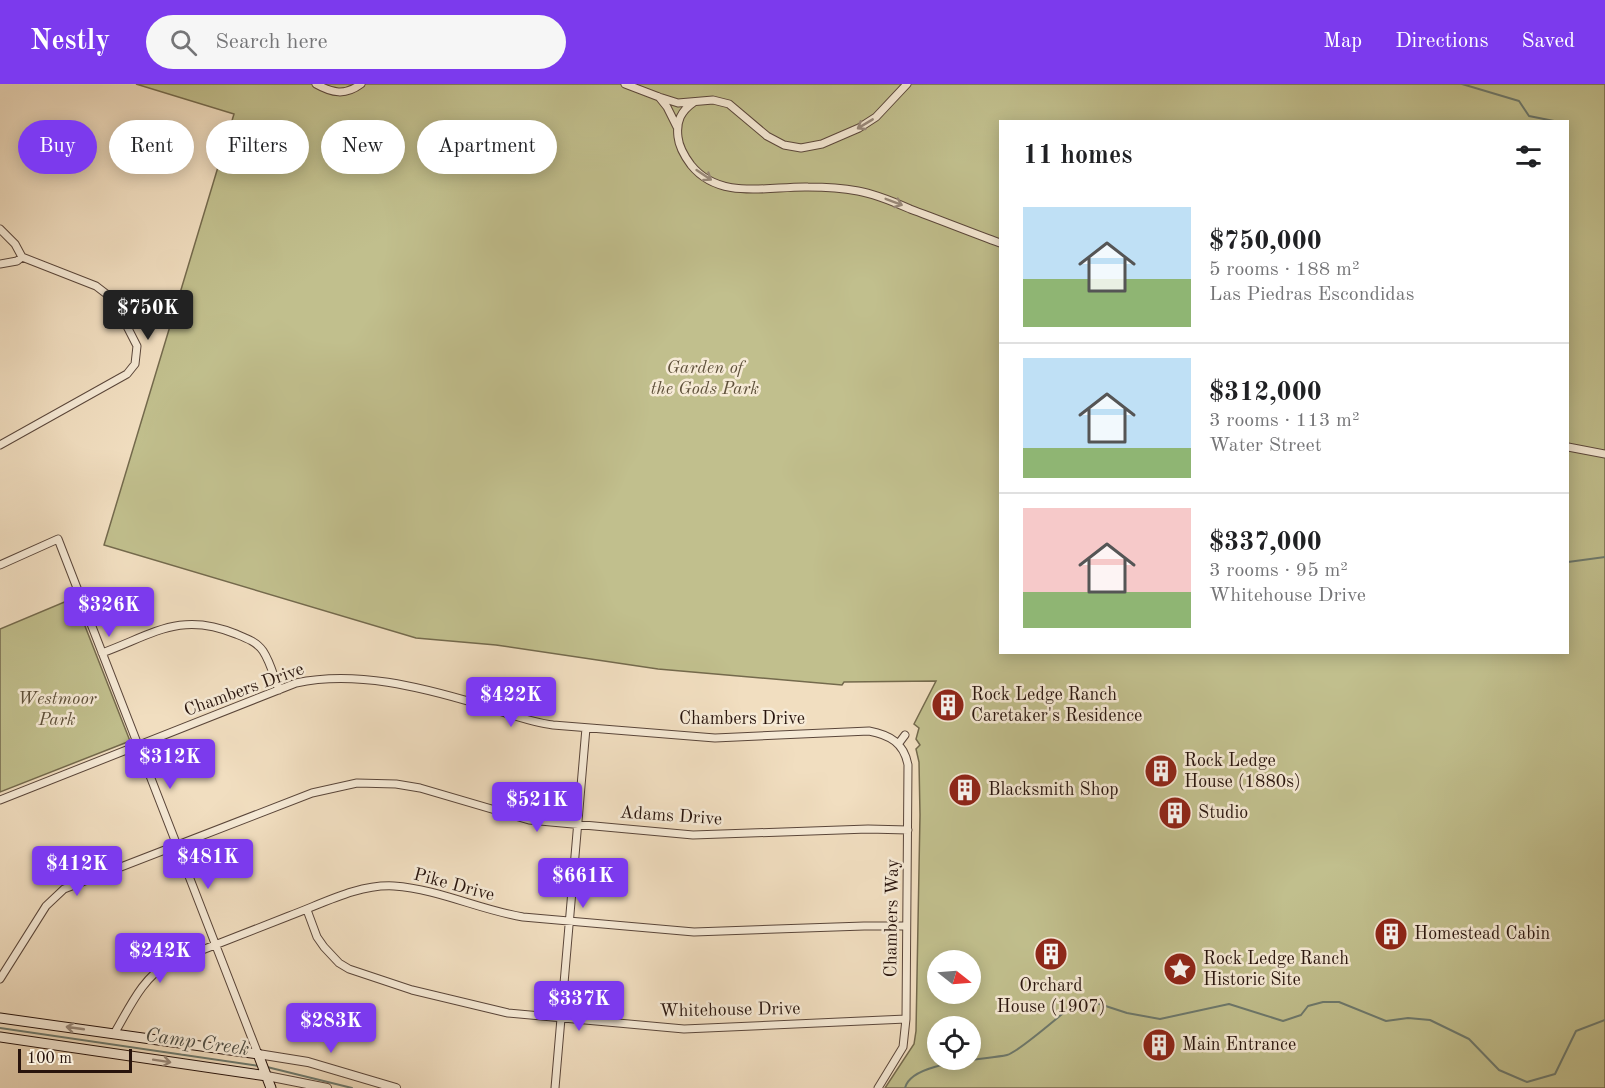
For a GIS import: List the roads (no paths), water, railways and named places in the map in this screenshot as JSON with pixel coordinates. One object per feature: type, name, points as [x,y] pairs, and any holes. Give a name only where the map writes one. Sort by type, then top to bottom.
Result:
[{"type":"main road","points":[[0,1018],[258,1054],[271,1088]]},
{"type":"main road","points":[[0,1037],[267,1076]]},
{"type":"street","points":[[316,84],[326,90],[339,93],[354,89],[361,84]]},
{"type":"street","points":[[625,84],[678,103],[713,100],[729,104],[767,136],[784,146],[801,148],[822,144],[859,128],[876,117],[907,84]]},
{"type":"street","points":[[659,98],[667,107],[677,127],[679,144],[687,160],[699,174],[718,184],[740,189],[807,187],[859,191],[999,243]]},
{"type":"street","points":[[677,127],[685,108],[694,102]]},
{"type":"street","points":[[0,229],[15,244],[22,257],[96,286],[108,294],[113,299],[137,346],[137,358],[127,374],[0,445]]},
{"type":"street","points":[[0,264],[17,261],[22,257]]},
{"type":"street","points":[[1569,447],[1605,454]]},
{"type":"street","points":[[0,565],[58,539],[258,1054],[308,1062],[396,1088]]},
{"type":"street","points":[[102,653],[175,625],[191,623],[211,626],[244,638],[260,648],[268,660],[279,690]]},
{"type":"street","name":"Chambers Drive","points":[[0,800],[279,690],[310,680],[333,678],[400,685],[449,695],[543,724],[715,738],[869,732],[887,736],[899,743]]},
{"type":"street","points":[[555,1088],[586,728]]},
{"type":"street","points":[[899,743],[905,735]]},
{"type":"street","name":"Chambers Way","points":[[878,1088],[903,1047],[906,1019],[908,765],[904,750],[899,743]]},
{"type":"street","name":"Adams Drive","points":[[0,979],[46,906],[59,892],[312,793],[343,785],[370,782],[420,788],[517,817],[706,836],[800,831],[908,830]]},
{"type":"street","name":"Pike Drive","points":[[114,1034],[141,988],[153,973],[170,963],[360,890],[394,886],[429,892],[510,915],[700,933],[906,926]]},
{"type":"street","name":"Whitehouse Drive","points":[[307,910],[317,937],[324,947],[339,963],[349,969],[412,990],[508,1013],[684,1029],[906,1019]]},
{"type":"street","points":[[267,1076],[327,1088]]},
{"type":"waterway","points":[[1462,84],[1519,101],[1529,116],[1549,120]]},
{"type":"waterway","points":[[1569,562],[1605,557]]},
{"type":"waterway","name":"Camp Creek","points":[[905,1088],[910,1079],[934,1067],[1007,1055],[1013,1052],[1081,998],[1127,1013],[1160,1019],[1229,1004],[1283,1021],[1301,1015],[1308,1006],[1323,1002],[1339,1002],[1386,1021],[1408,1018],[1430,1020],[1469,1039],[1499,1070],[1527,1082],[1555,1074],[1576,1031],[1605,1020]]},
{"type":"waterway","name":"Camp Creek","points":[[0,1028],[259,1066]]},
{"type":"waterway","name":"Camp Creek","points":[[267,1067],[352,1088]]},
{"type":"place","name":"Rock Ledge Ranch Caretaker's Residence","points":[[948,705]]},
{"type":"place","name":"Rock Ledge House (1880s)","points":[[1161,771]]},
{"type":"place","name":"Blacksmith Shop","points":[[965,790]]},
{"type":"place","name":"Studio","points":[[1175,813]]},
{"type":"place","name":"Homestead Cabin","points":[[1391,934]]},
{"type":"place","name":"Orchard House (1907)","points":[[1051,954]]},
{"type":"place","name":"Rock Ledge Ranch Historic Site","points":[[1180,969]]},
{"type":"place","name":"Main Entrance","points":[[1159,1045]]},
{"type":"park label","name":"Garden of the Gods Park","points":[[705,378]]},
{"type":"park label","name":"Westmoor Park","points":[[57,709]]}]
